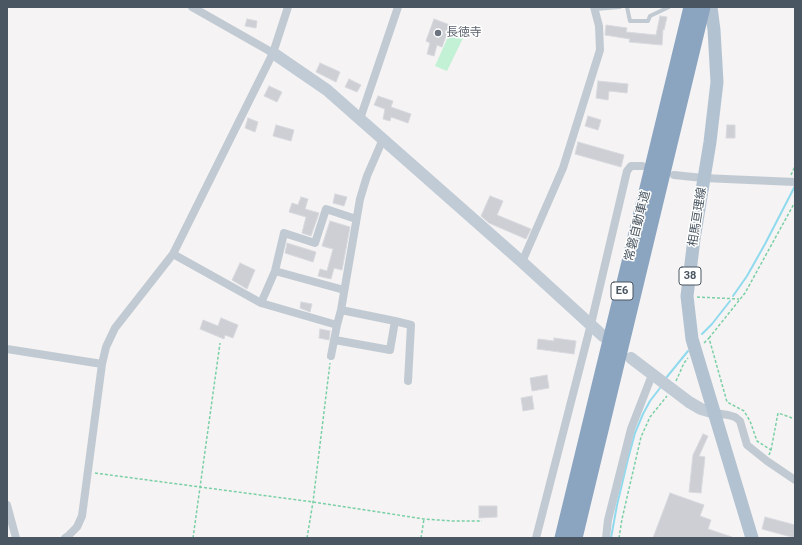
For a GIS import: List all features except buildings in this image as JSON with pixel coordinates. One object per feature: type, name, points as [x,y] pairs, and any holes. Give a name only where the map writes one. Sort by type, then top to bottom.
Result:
[{"type":"highway","name":"常磐自動車道","points":[[575,538],[687,46],[691,7]]},
{"type":"highway","name":"常磐自動車道","points":[[562,538],[687,46],[703,7]]},
{"type":"main road","name":"相馬亘理線","points":[[711,7],[717,82],[710,142],[694,239],[688,296],[692,339],[752,538]]},
{"type":"street","points":[[192,7],[273,53],[327,90],[522,262],[603,336]]},
{"type":"street","points":[[65,538],[77,527],[82,516],[102,364],[106,347],[115,328],[173,254],[273,53],[288,7]]},
{"type":"street","points":[[360,119],[398,7]]},
{"type":"street","points":[[522,262],[563,168],[600,50],[599,26],[595,8]]},
{"type":"street","points":[[331,356],[341,310],[360,199],[366,176],[383,139]]},
{"type":"street","points":[[536,538],[627,170],[631,166],[642,166]]},
{"type":"street","points":[[674,175],[704,178],[795,182]]},
{"type":"street","points":[[262,303],[275,271],[284,233],[315,243],[326,209],[356,219]]},
{"type":"street","points":[[173,254],[262,303],[337,325]]},
{"type":"street","points":[[275,271],[344,290]]},
{"type":"street","points":[[341,310],[411,325],[408,381]]},
{"type":"street","points":[[335,340],[390,350],[395,321]]},
{"type":"street","points":[[7,350],[102,364]]},
{"type":"street","points":[[631,358],[689,402],[701,409],[735,417],[740,421],[747,445],[795,480]]},
{"type":"street","points":[[606,538],[608,520],[631,429],[652,375]]},
{"type":"street","points":[[7,505],[16,538]]},
{"type":"lane","points":[[595,8],[620,7]]},
{"type":"lane","points":[[628,7],[630,21],[648,21],[650,16],[669,7]]},
{"type":"path","points":[[619,538],[641,437],[650,417],[672,389],[684,363],[708,338],[745,293],[795,202]]},
{"type":"path","points":[[688,296],[740,299]]},
{"type":"path","points":[[708,338],[727,402],[744,411],[750,421],[757,441],[771,450]]},
{"type":"path","points":[[193,538],[220,343]]},
{"type":"path","points":[[307,538],[313,502],[331,356]]},
{"type":"path","points":[[767,461],[771,450],[778,414],[795,419]]},
{"type":"path","points":[[88,472],[313,502],[424,519],[482,521]]},
{"type":"path","points":[[421,538],[424,519]]},
{"type":"green space","points":[[452,28],[466,32],[447,71],[435,66]]},
{"type":"waterway","points":[[733,296],[747,276],[795,186]]},
{"type":"waterway","points":[[702,334],[730,301]]},
{"type":"waterway","points":[[666,378],[688,351]]},
{"type":"waterway","points":[[611,538],[617,505],[635,433],[650,401],[660,388]]},
{"type":"place","name":"長徳寺","points":[[438,33]]}]
